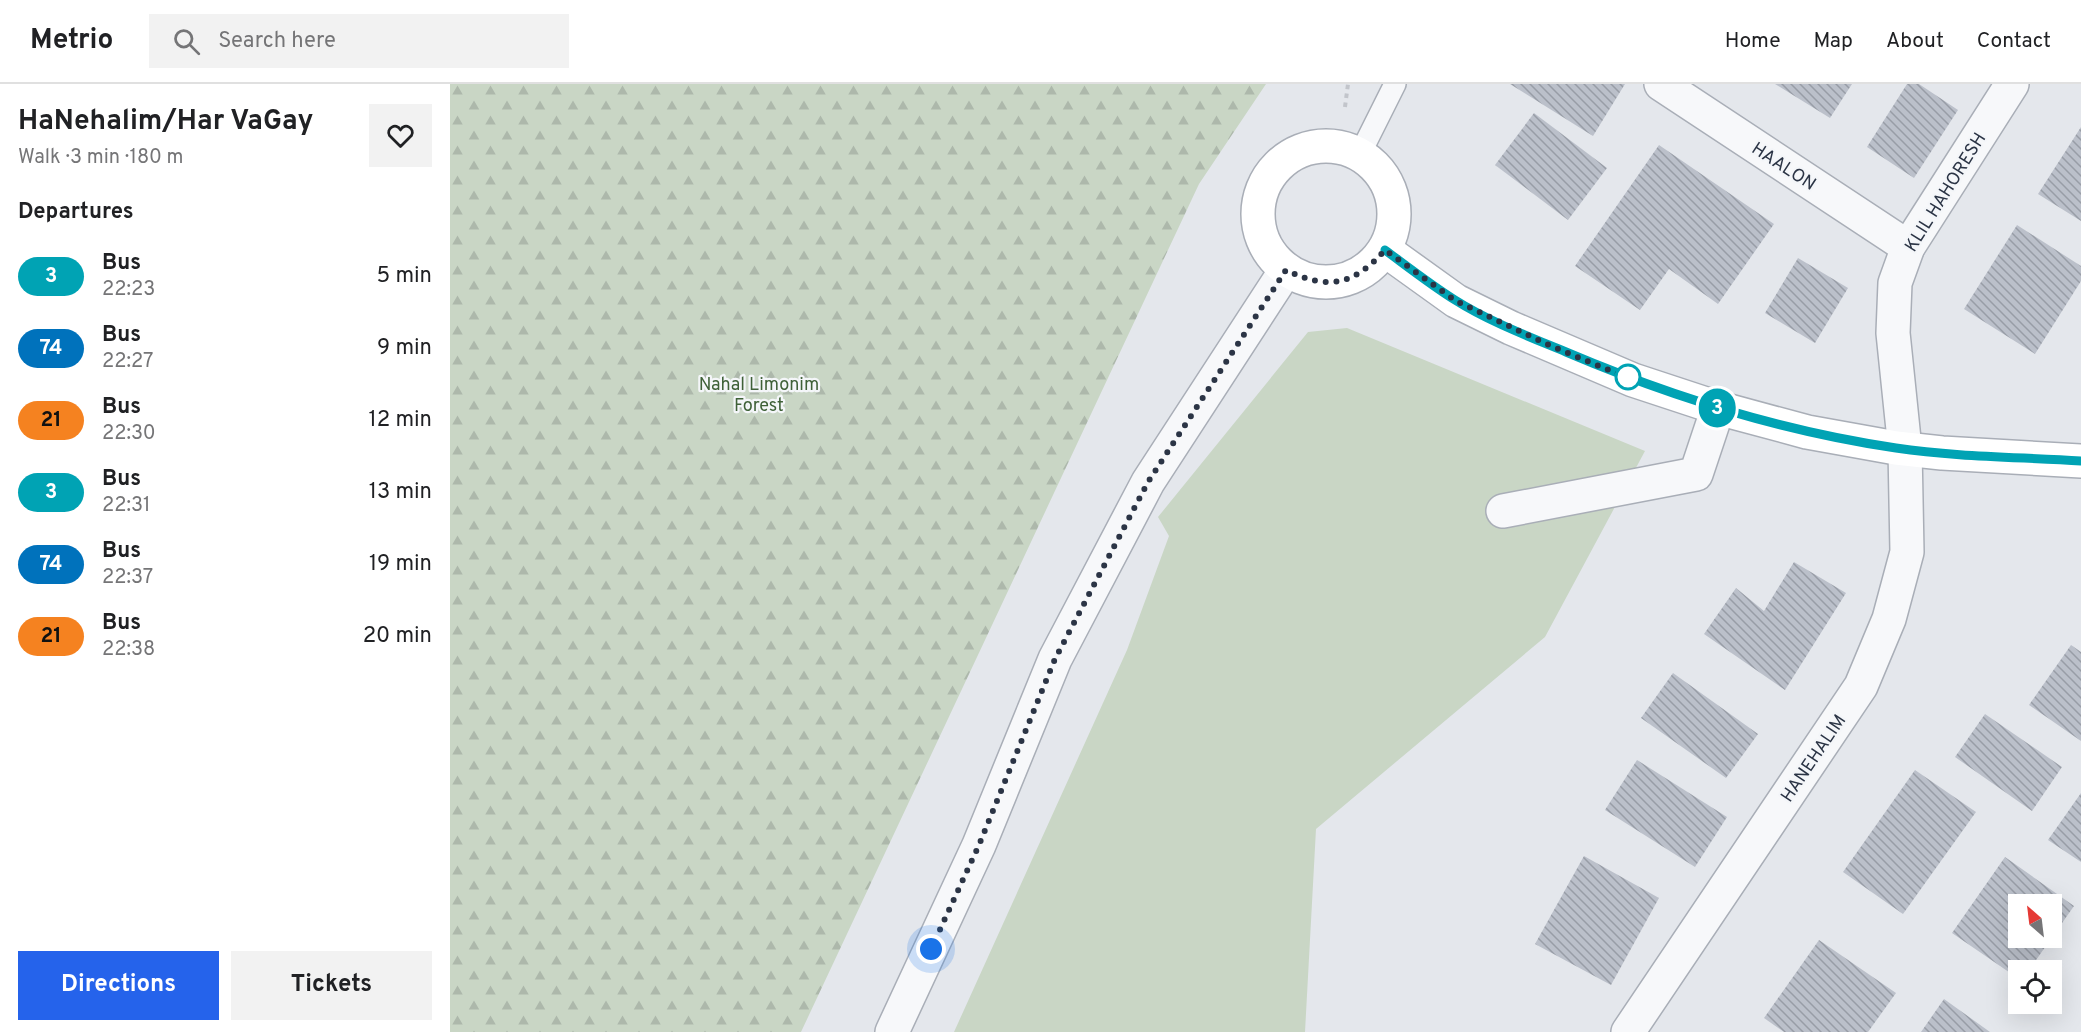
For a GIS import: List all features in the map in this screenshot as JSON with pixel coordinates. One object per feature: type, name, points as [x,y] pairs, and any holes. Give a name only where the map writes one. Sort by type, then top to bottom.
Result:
[{"type":"street","name":"HAALON","points":[[1661,84],[1908,247]]},
{"type":"street","name":"KLIL HAHORESH","points":[[1905,449],[1893,333],[1895,283],[1908,247],[2012,84]]},
{"type":"street","points":[[1322,146],[1339,147],[1360,154],[1377,168],[1390,186],[1395,208],[1394,230],[1385,250],[1370,267],[1351,279],[1329,284],[1306,280],[1286,270],[1274,260],[1259,229],[1257,213],[1260,196],[1267,180],[1290,156],[1305,149],[1322,146]]},
{"type":"street","points":[[1385,250],[1456,301],[1511,328],[1633,380],[1718,408],[1807,432],[1905,449],[2081,461]]},
{"type":"street","points":[[892,1032],[979,845],[1055,659],[1148,482],[1286,270]]},
{"type":"street","points":[[1503,511],[1696,474],[1718,408]]},
{"type":"street","name":"HANEHALIM","points":[[1628,1032],[1861,686],[1889,619],[1907,552],[1905,449]]},
{"type":"lane","points":[[1360,154],[1395,84]]},
{"type":"green space","name":"Nahal Limonim Forest","points":[[450,84],[1266,84],[1199,184],[801,1032],[450,1032]]},
{"type":"green space","points":[[1347,328],[1645,451],[1545,637],[1316,829],[1305,1032],[954,1032],[1127,650],[1169,536],[1158,517],[1308,332]]},
{"type":"building","points":[[1510,84],[1625,84],[1593,136]]},
{"type":"building","points":[[1775,84],[1852,84],[1830,118]]},
{"type":"building","points":[[1907,84],[1919,84],[1958,110],[1914,178],[1867,147]]},
{"type":"building","points":[[1534,113],[1607,168],[1568,220],[1495,165]]},
{"type":"building","points":[[2081,127],[2081,221],[2038,194]]},
{"type":"building","points":[[1659,145],[1774,224],[1718,304],[1669,269],[1640,310],[1575,266]]},
{"type":"building","points":[[2017,225],[2081,266],[2081,281],[2035,354],[1964,309]]},
{"type":"building","points":[[1798,258],[1848,288],[1815,343],[1765,313]]},
{"type":"building","points":[[1794,562],[1846,593],[1785,690],[1704,634],[1736,588],[1764,611]]},
{"type":"building","points":[[2071,645],[2081,652],[2081,741],[2029,705]]},
{"type":"building","points":[[1673,673],[1758,734],[1726,778],[1641,718]]},
{"type":"building","points":[[1985,714],[2062,767],[2032,811],[1955,757]]},
{"type":"building","points":[[1637,760],[1727,817],[1695,867],[1605,810]]},
{"type":"building","points":[[1915,770],[1976,812],[1903,914],[1843,872]]},
{"type":"building","points":[[2081,793],[2081,862],[2048,840]]},
{"type":"building","points":[[1584,856],[1659,898],[1611,985],[1535,944]]},
{"type":"building","points":[[2005,857],[2057,894],[2008,894],[2008,948],[2045,948],[2036,960],[2008,960],[2008,971],[1952,933]]},
{"type":"building","points":[[2062,897],[2074,906],[2062,923]]},
{"type":"building","points":[[1819,940],[1896,993],[1868,1032],[1784,1032],[1764,1018]]},
{"type":"building","points":[[1944,999],[1990,1032],[1921,1032]]},
{"type":"bus line","name":"3","points":[[1385,250],[1456,301],[1511,328],[1633,380],[1718,408],[1807,432],[1896,448],[2081,461]]},
{"type":"route","points":[[931,949],[979,845],[1055,659],[1148,482],[1286,270],[1306,280],[1329,284],[1351,279],[1370,267],[1385,250],[1456,301],[1551,346],[1633,380],[1628,377]]}]
